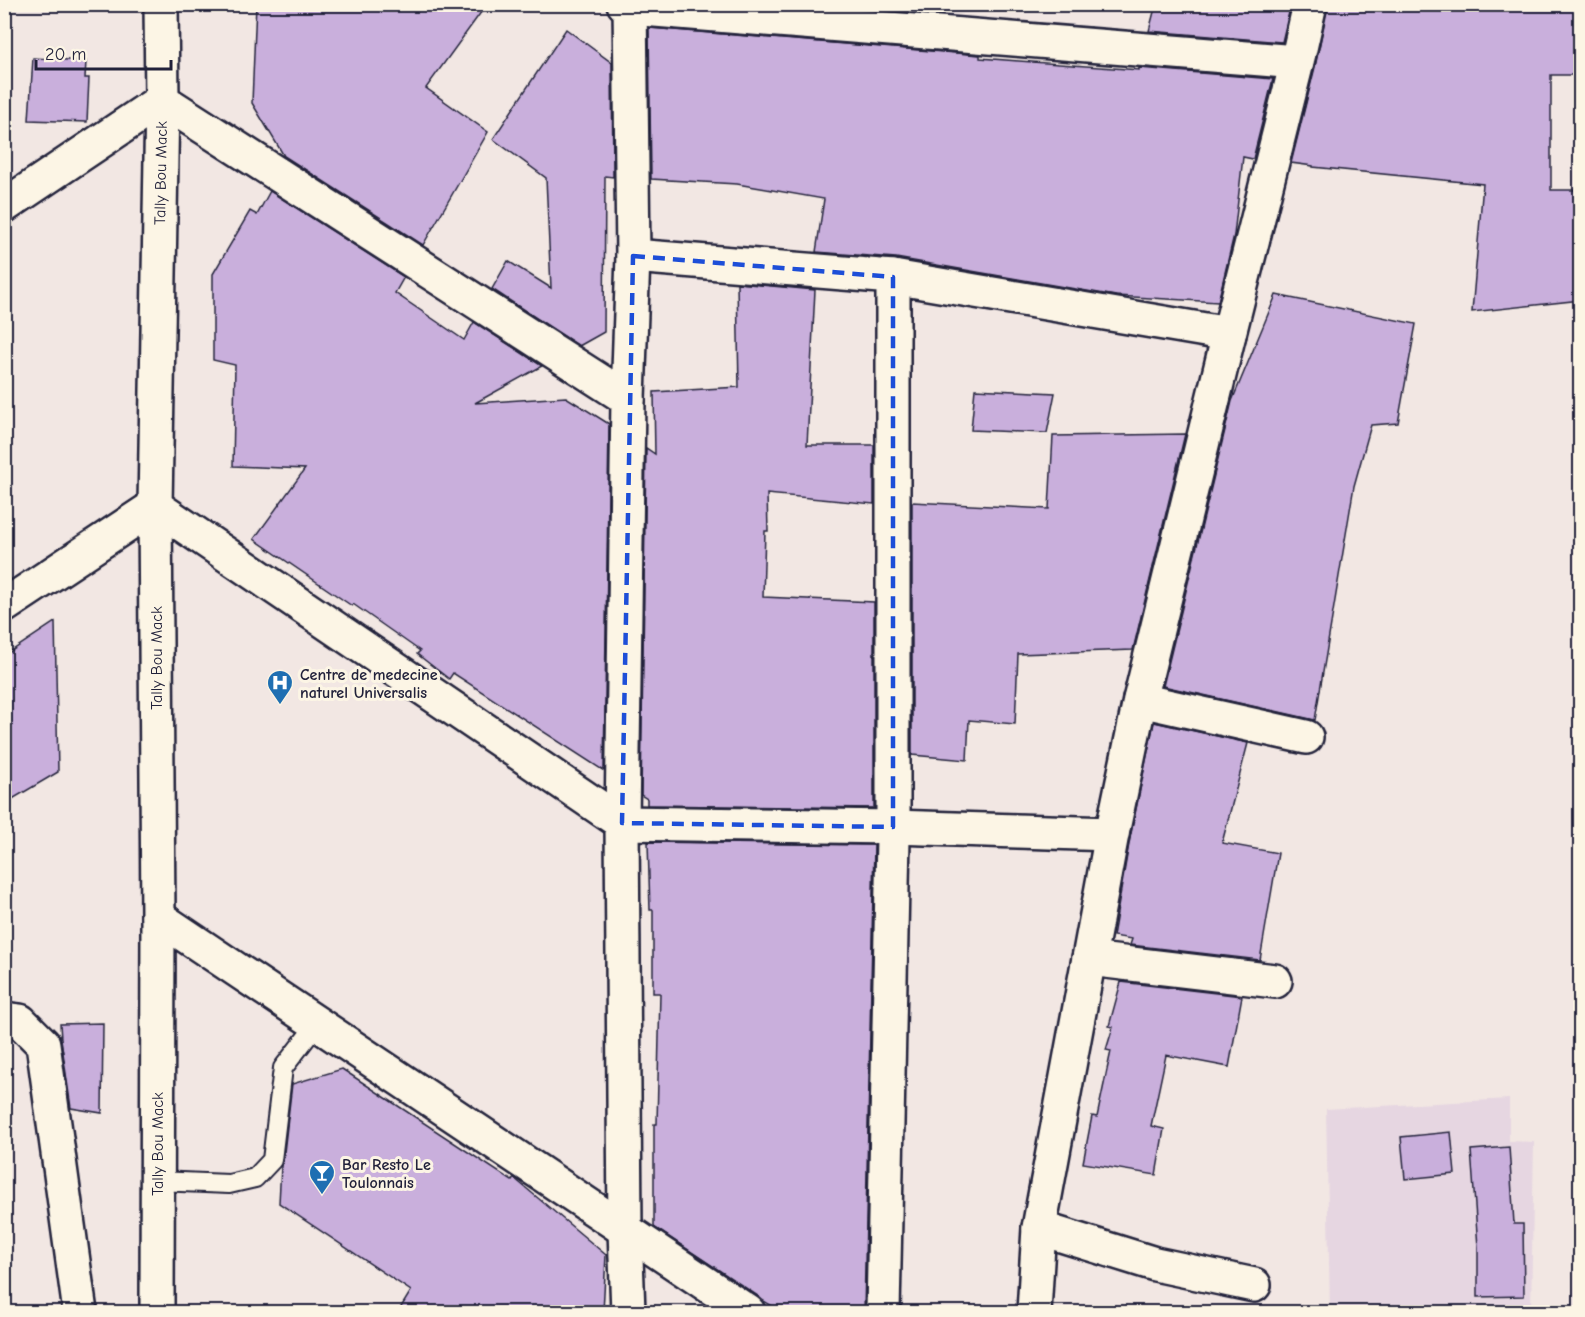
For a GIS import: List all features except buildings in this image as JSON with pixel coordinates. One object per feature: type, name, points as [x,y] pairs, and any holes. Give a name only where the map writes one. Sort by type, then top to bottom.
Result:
[{"type":"street","name":"Tally Bou Mack","points":[[157,1312],[158,917],[155,506],[162,100],[161,4]]},
{"type":"street","points":[[1034,1312],[1039,1228],[1112,834],[1140,700],[1310,4]]},
{"type":"street","points":[[628,1312],[625,1230],[622,823],[628,399],[633,255],[628,6],[1297,62]]},
{"type":"street","points":[[4,206],[162,100],[628,399]]},
{"type":"street","points":[[633,255],[893,277],[1229,334]]},
{"type":"street","points":[[883,1312],[893,827],[893,277]]},
{"type":"street","points":[[4,606],[155,506],[622,823],[893,827],[1112,834]]},
{"type":"street","points":[[1140,700],[1306,737]]},
{"type":"street","points":[[158,917],[747,1312]]},
{"type":"street","points":[[1089,959],[1275,981]]},
{"type":"street","points":[[4,1019],[20,1021],[43,1044],[80,1312]]},
{"type":"street","points":[[1039,1228],[1155,1264],[1254,1286]]},
{"type":"lane","points":[[158,1181],[229,1184],[255,1178],[272,1160],[283,1068],[317,1024]]},
{"type":"highlighted area","points":[[633,256],[893,277],[893,827],[622,823]]},
{"type":"shaded area","points":[[1509,1099],[1509,1141],[1534,1142],[1531,1312],[1330,1312],[1326,1109]]},
{"type":"place","name":"Centre de medecine naturel Universalis","points":[[280,706]]},
{"type":"place","name":"Bar Resto Le Toulonnais","points":[[322,1196]]}]
